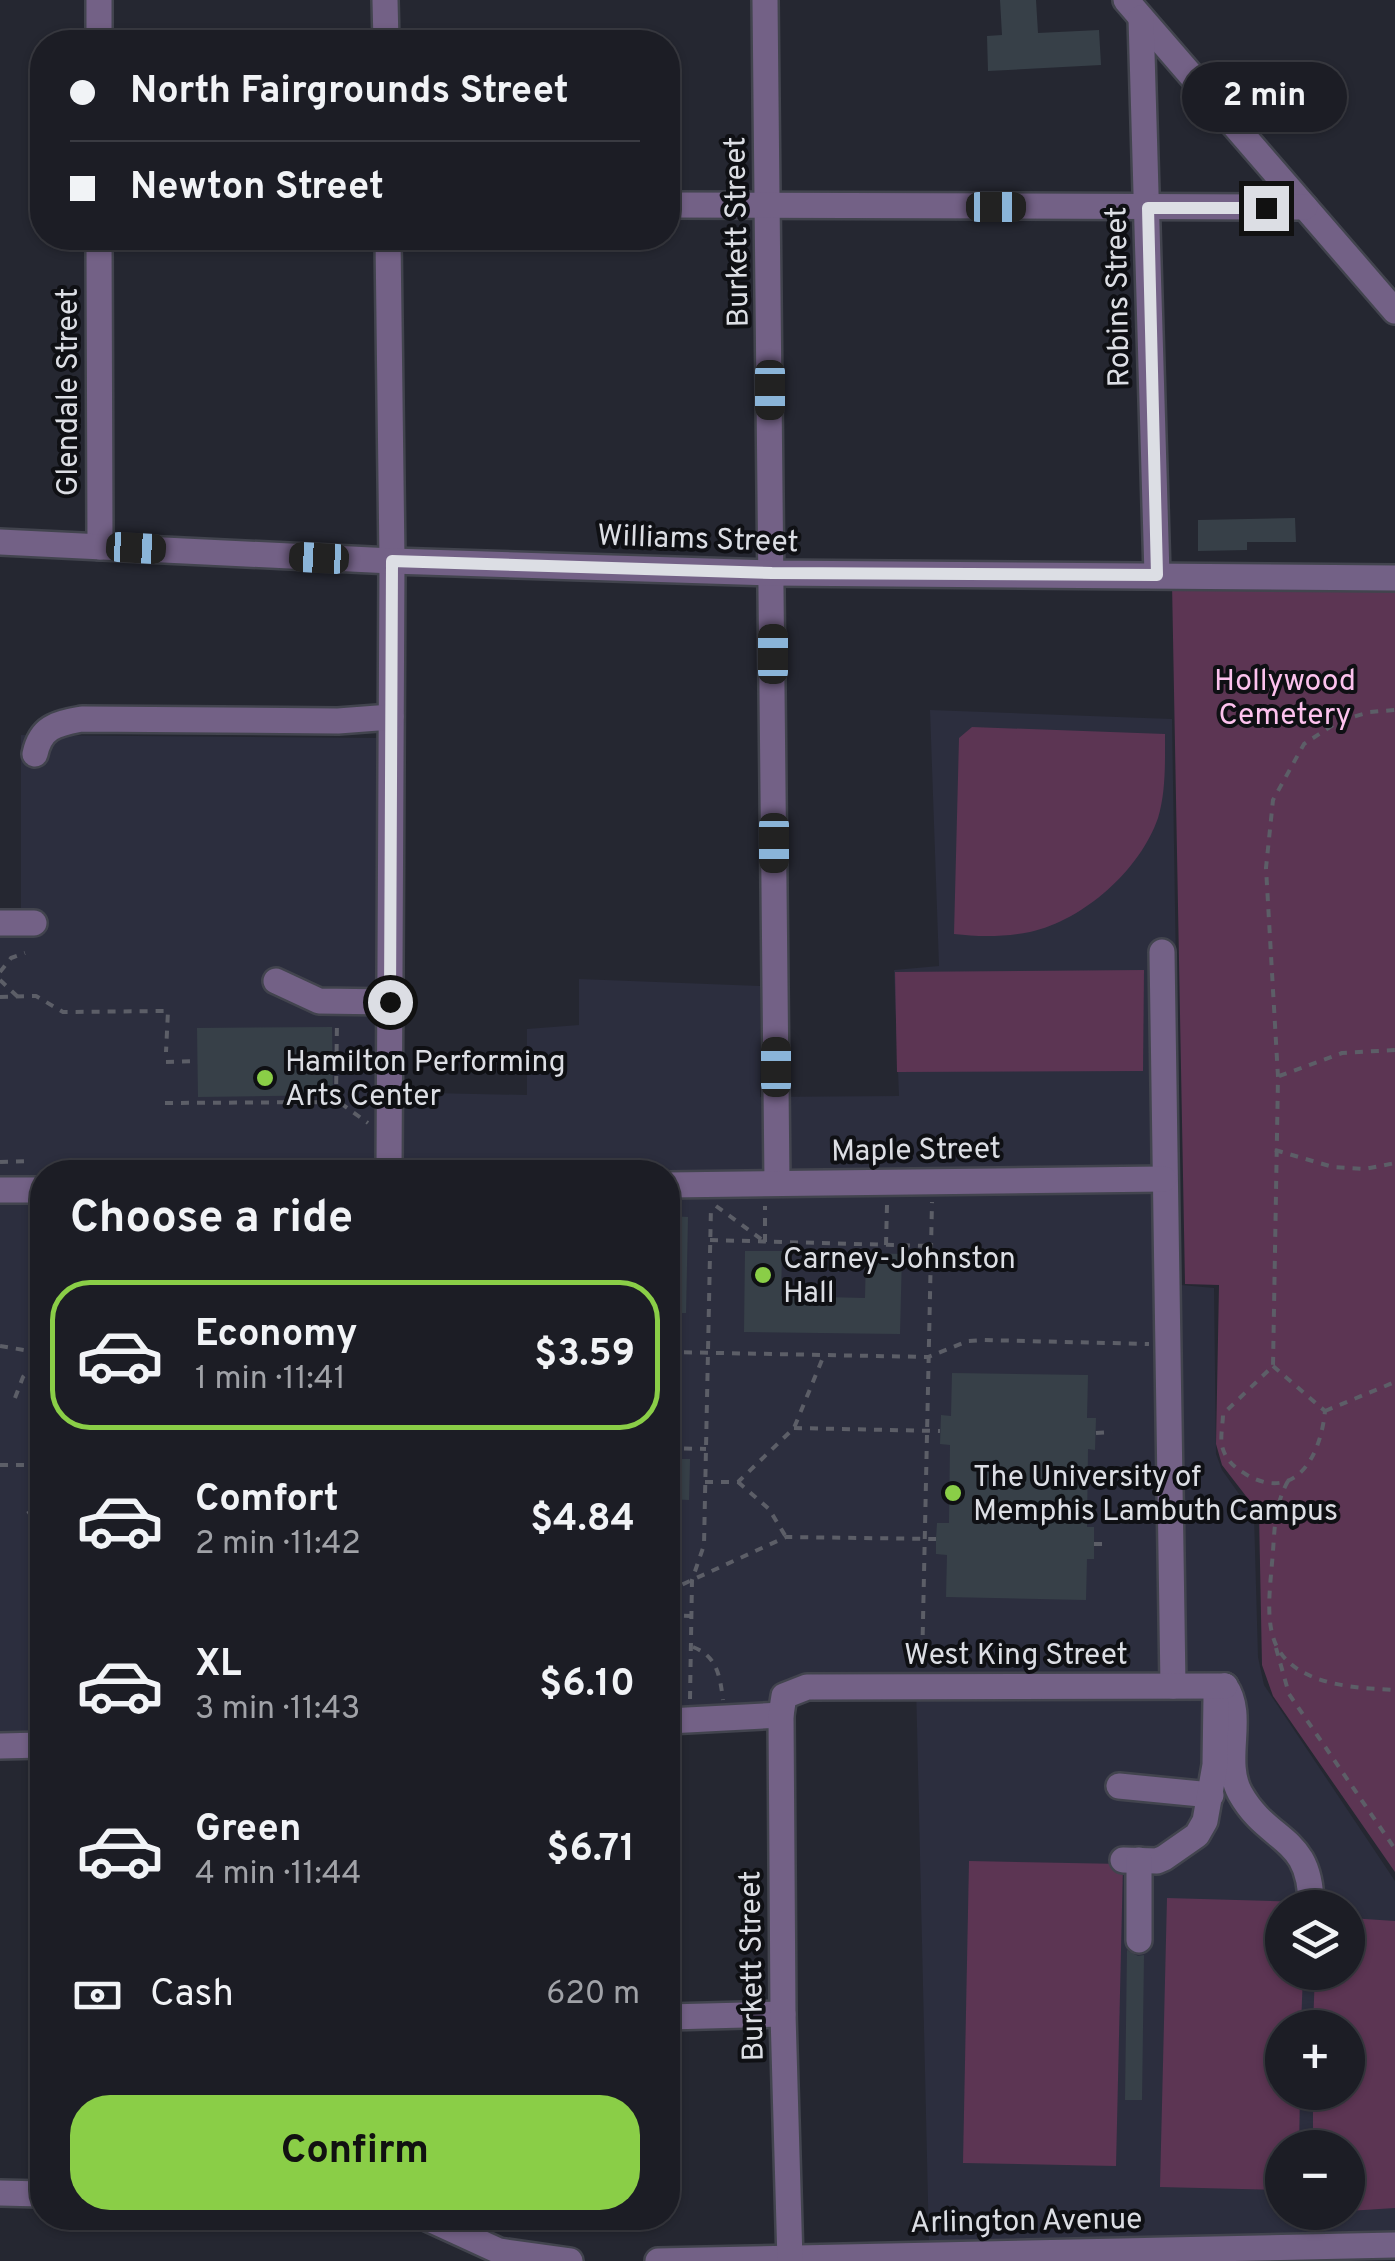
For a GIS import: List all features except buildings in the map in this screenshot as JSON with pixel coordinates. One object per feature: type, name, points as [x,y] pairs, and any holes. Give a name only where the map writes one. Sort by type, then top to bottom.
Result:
[{"type":"street","points":[[99,0],[99,30]]},
{"type":"street","points":[[386,0],[386,30]]},
{"type":"street","name":"Burkett Street","points":[[765,0],[772,573],[771,1192]]},
{"type":"street","points":[[1134,9],[1395,311]]},
{"type":"street","name":"Robins Street","points":[[1134,9],[1148,208],[1157,575]]},
{"type":"street","points":[[680,205],[1305,208]]},
{"type":"street","name":"Glendale Street","points":[[99,250],[100,546]]},
{"type":"street","points":[[388,250],[392,561],[389,1160]]},
{"type":"street","name":"Williams Street","points":[[0,542],[392,561],[772,573],[1395,578]]},
{"type":"street","points":[[35,754],[38,739],[52,724],[82,719],[391,717]]},
{"type":"street","points":[[0,923],[34,923]]},
{"type":"street","points":[[1162,952],[1173,1686]]},
{"type":"street","points":[[276,981],[319,1000],[390,1002]]},
{"type":"street","name":"Maple Street","points":[[680,1186],[771,1192],[932,1182],[1164,1179]]},
{"type":"street","points":[[0,1190],[30,1190]]},
{"type":"street","name":"West King Street","points":[[781,1716],[784,1696],[807,1688],[1225,1686],[1216,1697],[1225,1760]]},
{"type":"street","points":[[680,1720],[781,1716]]},
{"type":"street","name":"Burkett Street","points":[[781,1716],[790,2259]]},
{"type":"street","points":[[0,1746],[30,1745]]},
{"type":"street","points":[[1138,1940],[1131,1860],[1164,1858],[1196,1835],[1205,1821],[1225,1760]]},
{"type":"street","points":[[1225,1760],[1240,1793],[1304,1861],[1311,1890]]},
{"type":"street","points":[[1119,1786],[1212,1795]]},
{"type":"street","points":[[680,2017],[783,2014]]},
{"type":"street","points":[[0,2193],[30,2194]]},
{"type":"street","points":[[453,2230],[499,2251],[570,2261]]},
{"type":"street","name":"Arlington Avenue","points":[[658,2261],[1395,2245]]},
{"type":"path","points":[[1288,1481],[1260,1482],[1232,1466],[1222,1444],[1224,1414],[1272,1366],[1278,1077],[1266,868],[1273,800],[1304,744],[1339,721],[1395,710]]},
{"type":"path","points":[[0,972],[12,958],[25,953]]},
{"type":"path","points":[[0,980],[18,997]]},
{"type":"path","points":[[0,997],[36,996],[63,1012],[168,1011],[166,1052]]},
{"type":"path","points":[[336,1102],[337,1015]]},
{"type":"path","points":[[1278,1077],[1342,1053],[1395,1050]]},
{"type":"path","points":[[166,1062],[198,1062]]},
{"type":"path","points":[[166,1102],[336,1102],[368,1121],[368,1138]]},
{"type":"path","points":[[1276,1150],[1333,1167],[1365,1169],[1395,1163]]},
{"type":"path","points":[[0,1162],[29,1161]]},
{"type":"path","points":[[922,1687],[932,1182]]},
{"type":"path","points":[[765,1242],[771,1192]]},
{"type":"path","points":[[886,1245],[887,1199]]},
{"type":"path","points":[[690,1704],[692,1580],[704,1544],[711,1202],[765,1242]]},
{"type":"path","points":[[710,1240],[930,1246]]},
{"type":"path","points":[[680,1352],[928,1357],[968,1341],[984,1340],[1167,1344]]},
{"type":"path","points":[[0,1346],[30,1352]]},
{"type":"path","points":[[738,1482],[794,1428],[824,1355]]},
{"type":"path","points":[[1272,1366],[1325,1411]]},
{"type":"path","points":[[15,1398],[30,1370]]},
{"type":"path","points":[[1325,1411],[1395,1382]]},
{"type":"path","points":[[1325,1411],[1323,1438],[1307,1468],[1288,1481],[1277,1501],[1269,1602],[1289,1694],[1395,1848]]},
{"type":"path","points":[[794,1428],[940,1431]]},
{"type":"path","points":[[1096,1433],[1112,1432]]},
{"type":"path","points":[[680,1448],[706,1449]]},
{"type":"path","points":[[0,1465],[28,1464]]},
{"type":"path","points":[[705,1482],[738,1482],[769,1509],[786,1537]]},
{"type":"path","points":[[680,1586],[786,1537],[936,1539]]},
{"type":"path","points":[[1094,1544],[1109,1544]]},
{"type":"path","points":[[680,1616],[691,1616]]},
{"type":"path","points":[[1276,1645],[1292,1666],[1346,1688],[1395,1690]]},
{"type":"path","points":[[691,1646],[702,1650],[717,1668],[724,1704]]},
{"type":"shaded area","name":"The University of Memphis Lambuth Campus","points":[[930,710],[1172,719],[1181,1285],[1214,1288],[1216,1454],[1222,1470],[1254,1515],[1258,1657],[1264,1685],[1395,1881],[1395,2234],[929,2244],[916,1683],[795,1683],[776,1711],[680,1716],[680,1160],[30,1160],[30,1740],[0,1741],[0,916],[21,915],[21,735],[378,738],[386,999],[384,1092],[527,1095],[527,1029],[579,1025],[579,979],[760,986],[760,1097],[899,1096],[894,970],[939,966]]},
{"type":"green space","name":"Hollywood Cemetery","points":[[1172,583],[1395,590],[1395,1872],[1273,1696],[1262,1665],[1259,1513],[1222,1465],[1216,1444],[1219,1285],[1185,1284]]},
{"type":"green space","points":[[972,727],[1165,734],[1162,798],[1150,837],[1108,890],[1050,926],[1011,935],[954,934],[959,738]]},
{"type":"green space","points":[[1144,970],[1143,1071],[897,1072],[895,972]]},
{"type":"green space","points":[[969,1861],[1123,1864],[1116,2166],[963,2163]]},
{"type":"green space","points":[[1167,1898],[1265,1901],[1265,1990],[1302,1990],[1302,2010],[1265,2010],[1265,2110],[1300,2110],[1299,2130],[1265,2130],[1265,2190],[1160,2187]]},
{"type":"green space","points":[[1365,1919],[1395,1921],[1395,2208],[1365,2210],[1365,2130],[1313,2130],[1313,2110],[1365,2110],[1365,2010],[1314,2010],[1314,1990],[1365,1990]]},
{"type":"place","name":"Hamilton Performing Arts Center","points":[[265,1078]]},
{"type":"place","name":"Carney-Johnston Hall","points":[[763,1275]]},
{"type":"place","name":"The University of Memphis Lambuth Campus","points":[[953,1493]]},
{"type":"route","points":[[390,1002],[392,561],[772,573],[1157,575],[1148,208],[1266,208]]}]
